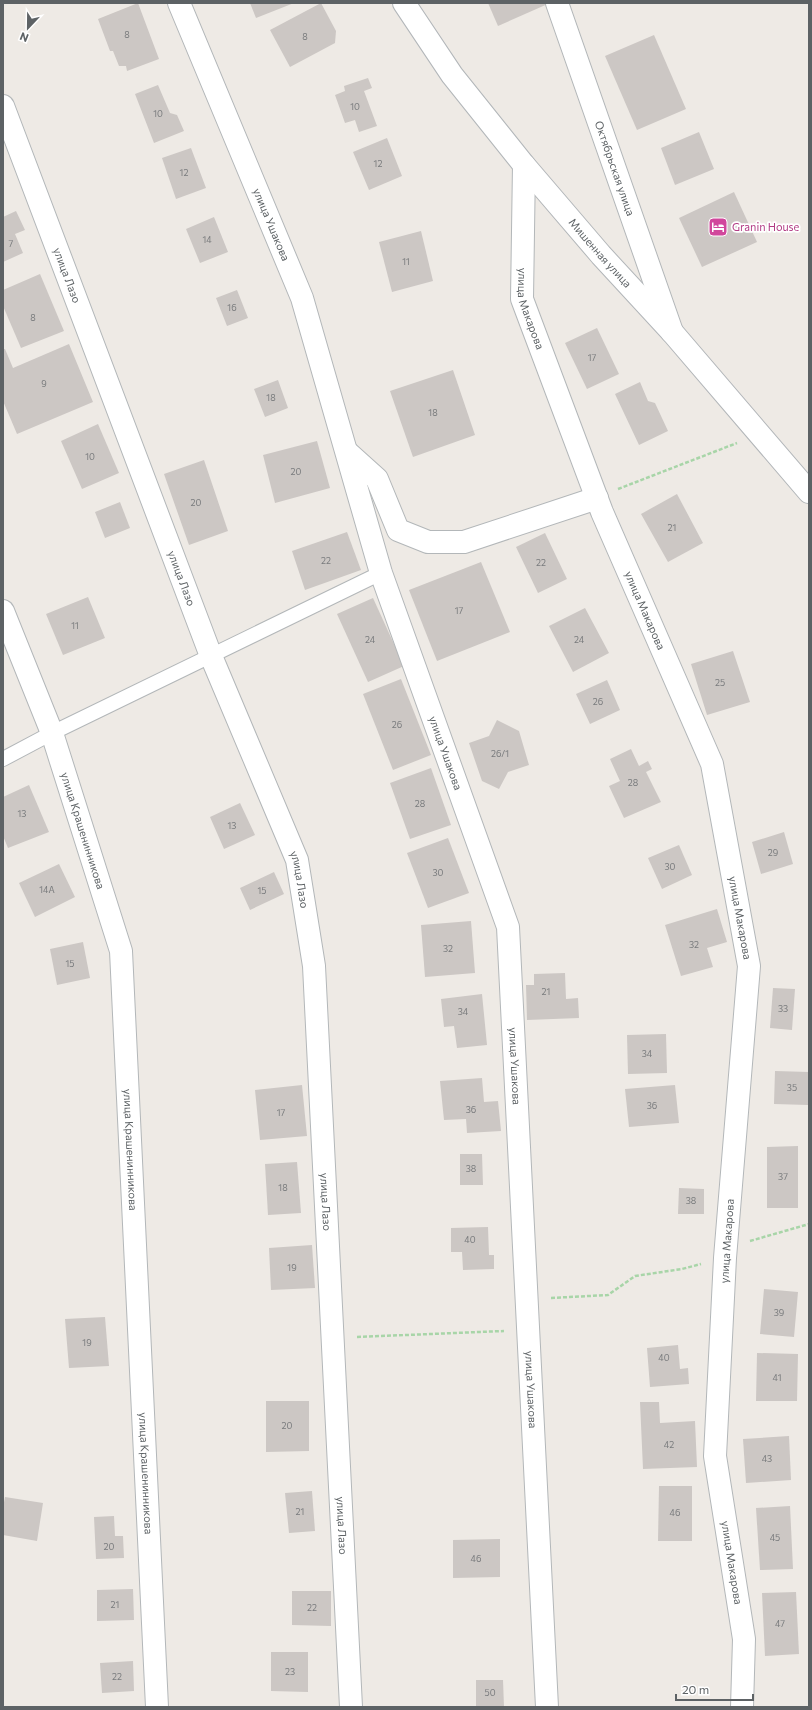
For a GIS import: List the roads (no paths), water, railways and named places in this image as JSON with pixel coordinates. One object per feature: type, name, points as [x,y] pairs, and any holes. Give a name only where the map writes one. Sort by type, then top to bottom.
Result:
[{"type":"street","name":"улица Ушакова","points":[[179,3],[302,298],[381,573],[508,927],[547,1707]]},
{"type":"street","name":"Мишенная улица","points":[[404,3],[452,75],[524,165],[601,255],[672,332],[809,492]]},
{"type":"street","name":"Октябрьская улица","points":[[558,3],[672,332]]},
{"type":"street","name":"улица Лазо","points":[[3,106],[211,656],[297,860],[314,966],[351,1707]]},
{"type":"street","name":"улица Макарова","points":[[524,165],[522,299],[597,498],[712,764],[749,966],[726,1253],[715,1456],[744,1639],[742,1707]]},
{"type":"street","points":[[346,451],[377,479],[398,530],[428,542],[464,542],[597,498]]},
{"type":"street","name":"улица Крашенинникова","points":[[3,611],[52,733],[120,951],[158,1707]]},
{"type":"lane","points":[[3,759],[52,733],[381,573]]},
{"type":"place","name":"Granin House","points":[[718,227]]}]
